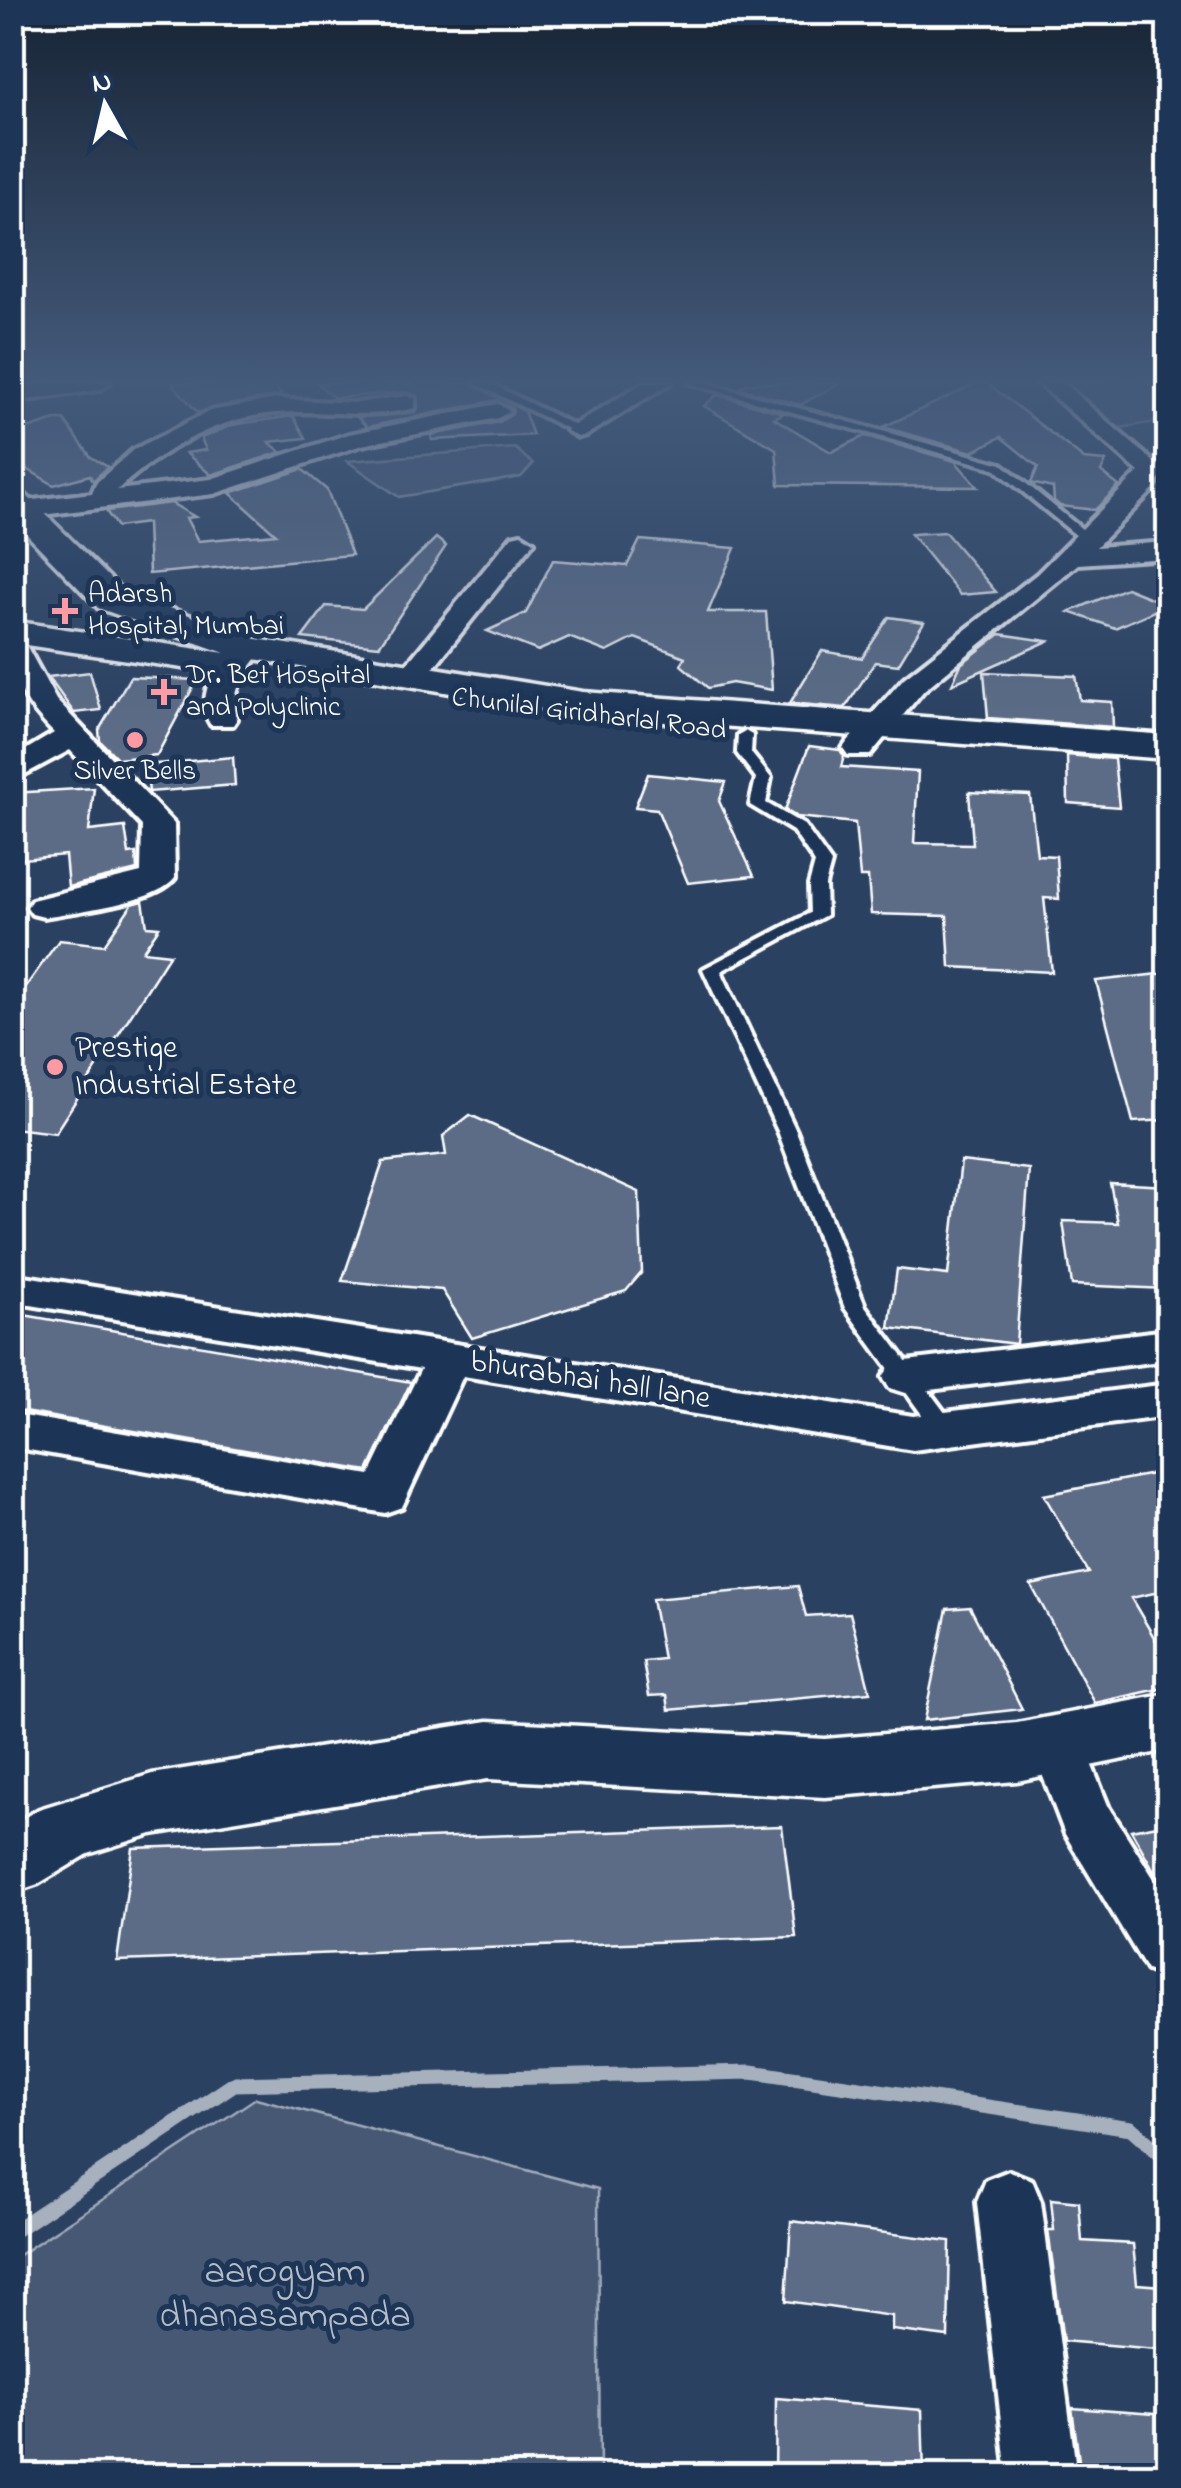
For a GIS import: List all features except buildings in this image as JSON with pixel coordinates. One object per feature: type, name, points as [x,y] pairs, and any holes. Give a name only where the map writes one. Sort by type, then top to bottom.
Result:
[{"type":"main road","points":[[19,505],[111,600],[167,619],[242,657]]},
{"type":"main road","points":[[50,639],[111,600]]},
{"type":"main road","points":[[126,650],[167,619]]},
{"type":"main road","name":"Chunilal Giridharlal Road","points":[[12,632],[126,650],[242,657],[410,678],[582,704],[1168,768]]},
{"type":"main road","name":"Chunilal Giridharlal Road","points":[[242,657],[575,716],[745,736],[1168,746]]},
{"type":"main road","points":[[12,1862],[65,1830],[152,1804],[488,1750],[826,1768],[1017,1752],[1168,1722]]},
{"type":"street","points":[[19,505],[82,499]]},
{"type":"street","points":[[867,737],[914,684],[1078,547],[1129,499]]},
{"type":"street","points":[[410,678],[521,542]]},
{"type":"street","points":[[1078,547],[1168,550]]},
{"type":"street","points":[[12,646],[43,704],[158,824],[158,878],[133,889],[44,908]]},
{"type":"street","points":[[222,719],[220,695],[242,657]]},
{"type":"street","points":[[12,772],[73,735]]},
{"type":"street","name":"bhurabhai hall lane","points":[[12,1288],[913,1433],[947,1432],[1168,1400]]},
{"type":"street","points":[[906,1377],[1168,1344]]},
{"type":"street","points":[[12,1430],[385,1494],[449,1358]]},
{"type":"street","points":[[1058,1744],[1084,1817],[1168,1952]]},
{"type":"street","points":[[1009,2202],[1042,2476]]},
{"type":"lane","points":[[1031,499],[1078,547]]},
{"type":"lane","points":[[745,736],[744,754],[764,778],[758,805],[799,828],[822,863],[817,884],[818,916],[712,969],[787,1131],[855,1308],[947,1432]]},
{"type":"green space","name":"aarogyam dhanasampada","points":[[256,2098],[598,2189],[600,2475],[13,2475],[13,2259]]},
{"type":"waterway","points":[[12,2232],[234,2084],[751,2072],[1131,2128],[1168,2161]]},
{"type":"place","name":"Adarsh Hospital, Mumbai","points":[[65,611]]},
{"type":"place","name":"Dr. Bet Hospital and Polyclinic","points":[[164,692]]},
{"type":"place","name":"Silver Bells","points":[[135,740]]},
{"type":"place","name":"Prestige Industrial Estate","points":[[55,1067]]}]
